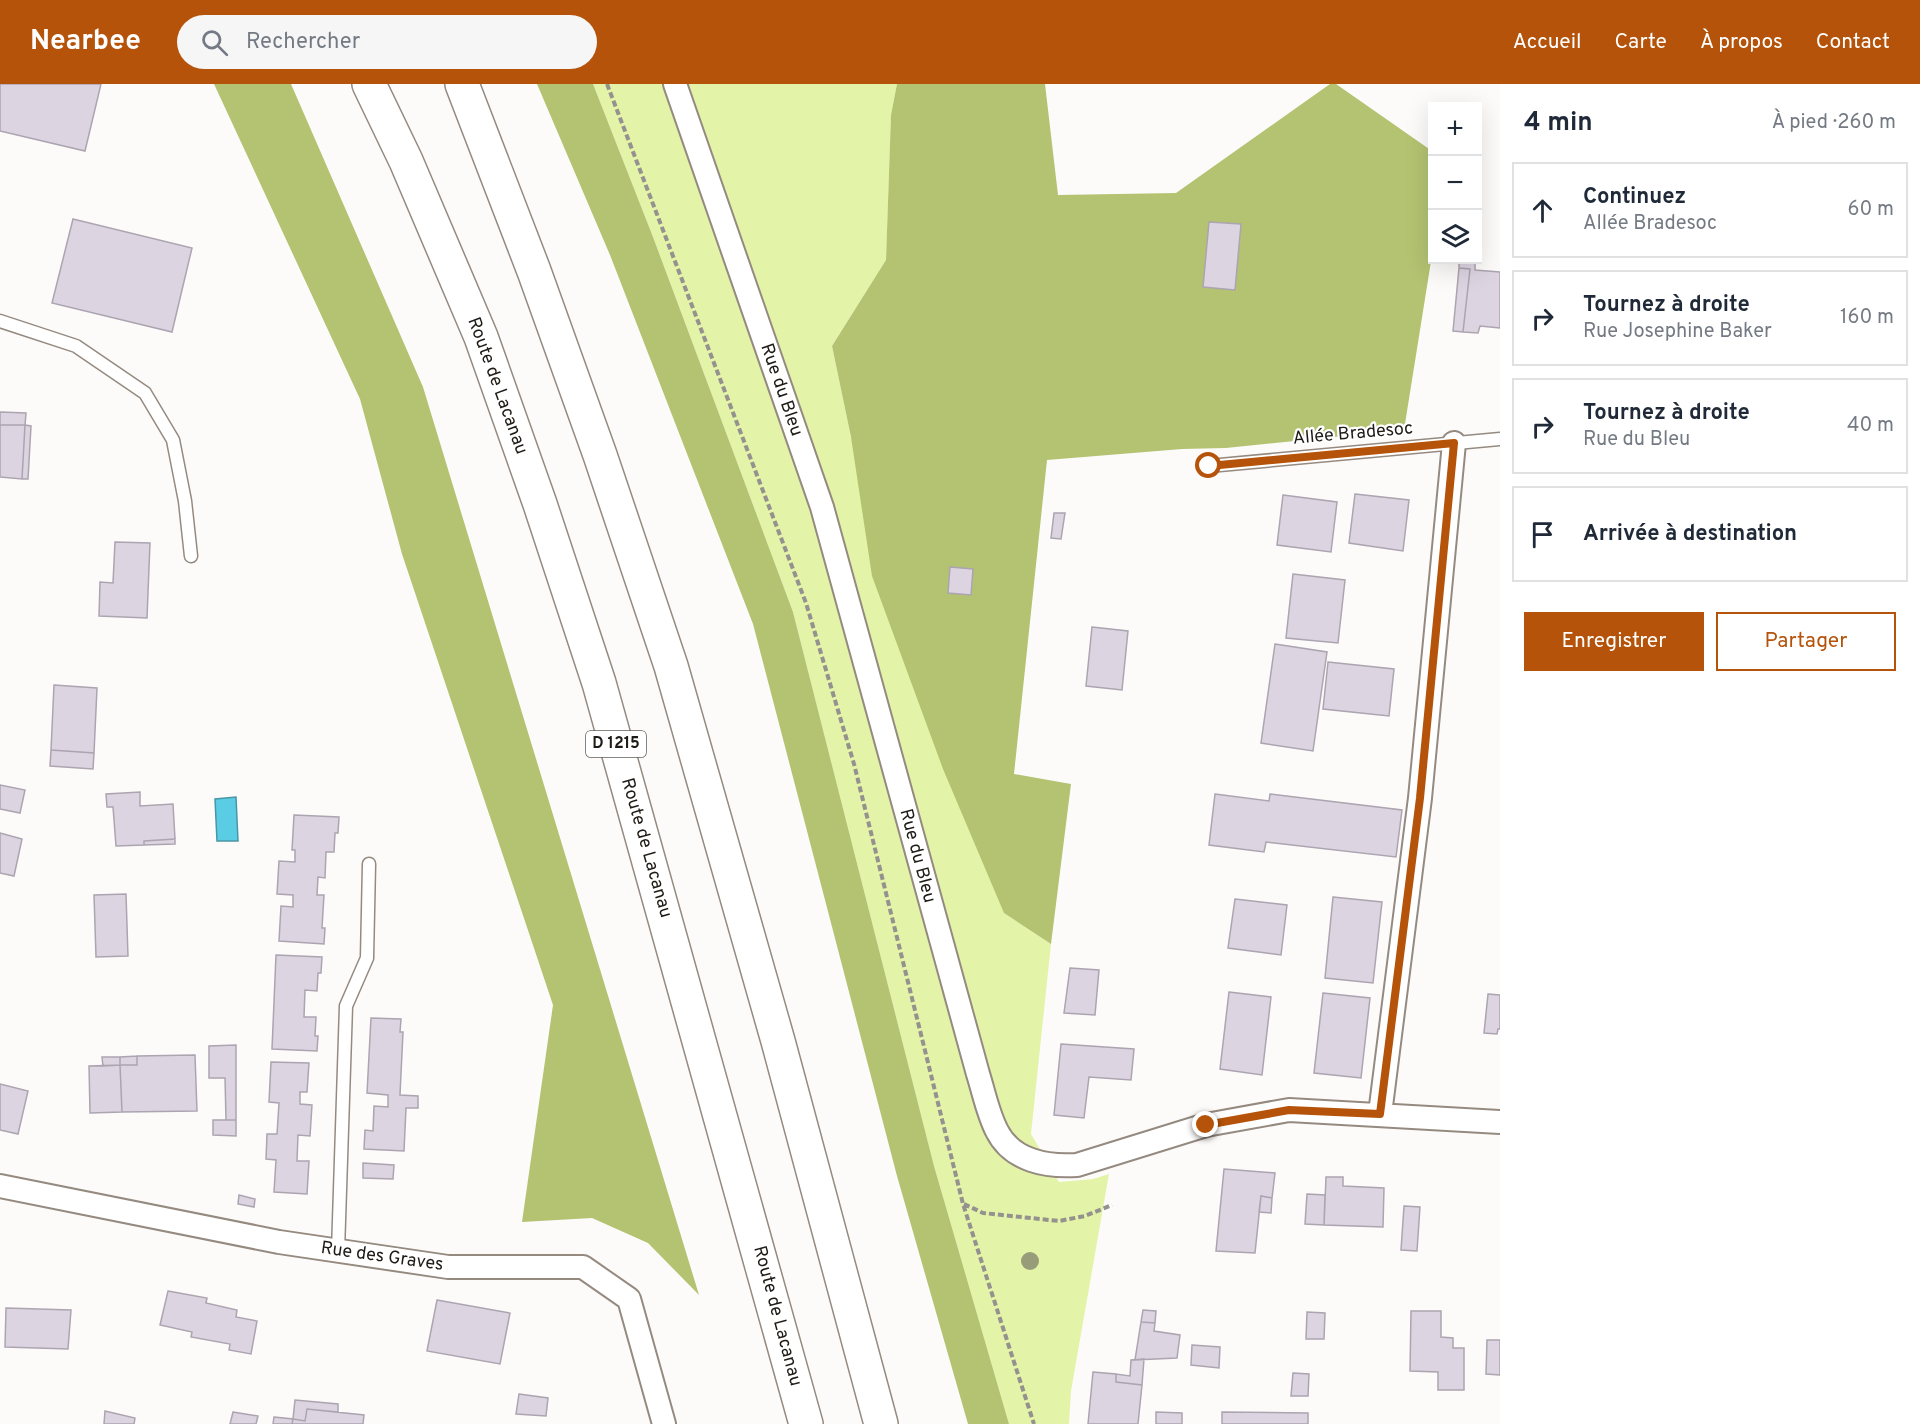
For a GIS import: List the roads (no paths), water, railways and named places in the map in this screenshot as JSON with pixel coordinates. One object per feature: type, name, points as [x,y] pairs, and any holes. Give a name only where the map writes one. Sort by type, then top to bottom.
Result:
[{"type":"main road","name":"Route de Lacanau","points":[[369,84],[406,160],[481,338],[540,504],[599,683],[806,1424]]},
{"type":"main road","points":[[462,84],[534,271],[671,666],[778,1041],[880,1424]]},
{"type":"street","name":"Rue du Bleu","points":[[675,84],[822,507],[978,1074],[997,1132],[1010,1149],[1024,1158],[1058,1166],[1077,1165],[1206,1125],[1289,1110],[1500,1122]]},
{"type":"street","points":[[1380,1114],[1420,798],[1454,443]]},
{"type":"street","name":"Rue des Graves","points":[[0,1186],[279,1242],[448,1267],[583,1266],[629,1299],[664,1424]]},
{"type":"lane","points":[[0,321],[76,346],[145,393],[173,440],[185,501],[191,556]]},
{"type":"lane","name":"Allée Bradesoc","points":[[1209,466],[1500,439]]},
{"type":"lane","points":[[338,1251],[346,1006],[367,958],[369,864]]},
{"type":"water","points":[[236,797],[238,841],[217,841],[215,799]]}]
